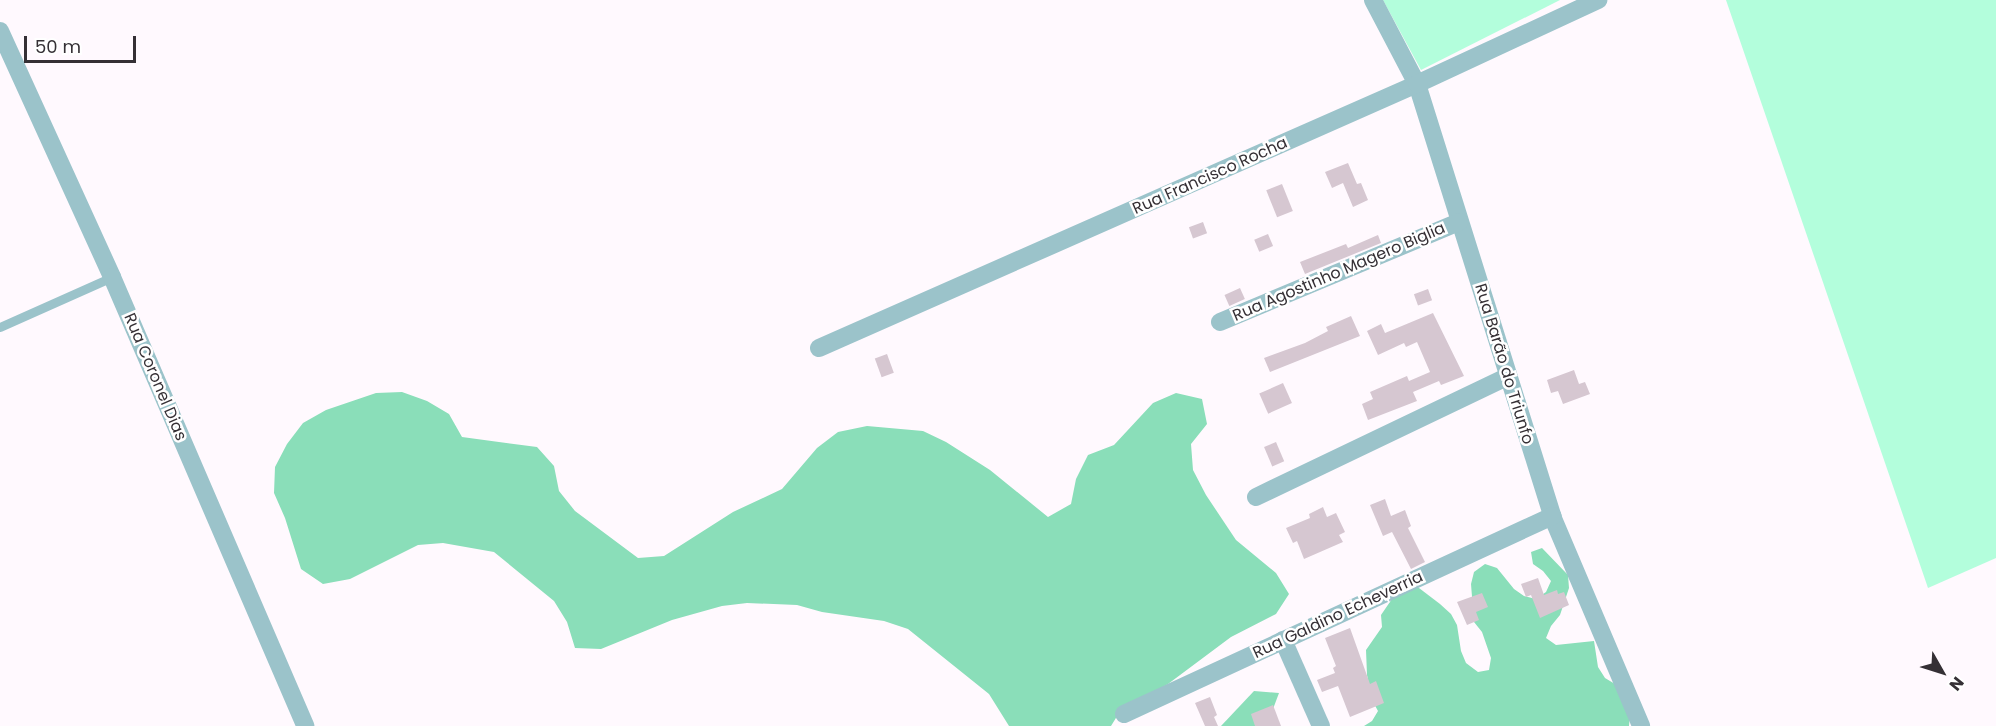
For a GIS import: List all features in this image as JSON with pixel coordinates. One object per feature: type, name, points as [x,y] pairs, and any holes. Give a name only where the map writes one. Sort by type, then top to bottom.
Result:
[{"type":"street","name":"Rua Barão do Triunfo","points":[[1373,0],[1418,84],[1552,516],[1641,726]]},
{"type":"street","name":"Rua Francisco Rocha","points":[[819,348],[1418,84],[1591,2]]},
{"type":"street","name":"Rua Coronel Dias","points":[[0,31],[112,277],[305,726]]},
{"type":"street","name":"Rua Agostinho Magero Biglia","points":[[1220,322],[1459,222]]},
{"type":"street","points":[[1256,497],[1508,376]]},
{"type":"street","name":"Rua Galdino Echeverria","points":[[1125,714],[1552,516]]},
{"type":"street","points":[[1283,640],[1321,726]]},
{"type":"lane","points":[[0,327],[112,277]]},
{"type":"green space","points":[[1383,0],[1560,0],[1421,70]]},
{"type":"green space","points":[[1726,0],[1996,0],[1996,558],[1928,588]]},
{"type":"green space","points":[[402,392],[427,401],[449,414],[462,437],[537,447],[554,466],[559,491],[575,511],[638,558],[664,556],[733,512],[782,489],[817,448],[838,432],[867,426],[923,431],[946,442],[990,470],[1048,517],[1071,504],[1076,479],[1088,455],[1114,445],[1153,403],[1176,393],[1202,399],[1207,424],[1191,444],[1193,470],[1206,495],[1236,540],[1276,573],[1289,594],[1276,614],[1231,637],[1168,684],[1119,713],[1111,726],[1009,726],[989,694],[908,629],[884,621],[822,612],[797,605],[747,603],[722,606],[672,620],[601,649],[575,648],[567,622],[554,601],[494,552],[443,543],[418,545],[350,579],[323,584],[301,569],[285,518],[274,493],[275,467],[287,444],[303,423],[326,410],[376,393]]},
{"type":"green space","points":[[1542,548],[1568,575],[1569,588],[1560,615],[1551,626],[1546,638],[1556,645],[1594,641],[1598,667],[1605,678],[1615,684],[1630,714],[1629,726],[1364,726],[1372,721],[1378,711],[1372,700],[1367,675],[1366,650],[1382,627],[1381,615],[1396,593],[1406,586],[1419,588],[1440,604],[1451,614],[1457,625],[1461,651],[1466,663],[1478,672],[1489,670],[1491,658],[1482,632],[1474,622],[1471,584],[1474,572],[1485,564],[1497,568],[1514,589],[1524,596],[1536,599],[1546,592],[1551,581],[1533,564],[1531,552]]},
{"type":"green space","points":[[1254,691],[1279,693],[1270,717],[1263,726],[1221,726]]},
{"type":"building","points":[[1348,163],[1357,184],[1361,183],[1368,200],[1353,207],[1343,183],[1332,188],[1325,172]]},
{"type":"building","points":[[1282,184],[1293,211],[1277,217],[1266,190]]},
{"type":"building","points":[[1203,222],[1207,233],[1193,238],[1189,227]]},
{"type":"building","points":[[1268,234],[1273,246],[1259,252],[1254,240]]},
{"type":"building","points":[[1378,235],[1381,243],[1305,274],[1300,262],[1346,244],[1348,248]]},
{"type":"building","points":[[1240,288],[1245,299],[1229,306],[1224,295]]},
{"type":"building","points":[[1428,289],[1432,300],[1418,305],[1414,294]]},
{"type":"building","points":[[1433,313],[1464,376],[1441,385],[1439,381],[1413,392],[1417,401],[1368,420],[1362,404],[1373,399],[1370,392],[1407,376],[1409,381],[1430,372],[1417,342],[1406,347],[1404,343],[1378,355],[1367,331],[1381,324],[1385,333]]},
{"type":"building","points":[[1351,316],[1360,336],[1270,372],[1264,358],[1305,343],[1328,331],[1326,327]]},
{"type":"building","points":[[887,354],[894,373],[882,377],[875,358]]},
{"type":"building","points":[[1574,370],[1579,384],[1585,382],[1590,394],[1563,404],[1558,391],[1551,393],[1547,380]]},
{"type":"building","points":[[1283,383],[1292,403],[1268,414],[1259,394]]},
{"type":"building","points":[[1276,442],[1284,461],[1272,466],[1264,447]]},
{"type":"building","points":[[1385,499],[1391,516],[1405,510],[1411,526],[1408,528],[1425,562],[1411,569],[1392,532],[1383,536],[1370,505]]},
{"type":"building","points":[[1323,507],[1327,517],[1336,513],[1345,532],[1339,535],[1343,542],[1304,559],[1297,541],[1293,543],[1286,528],[1310,518],[1309,514]]},
{"type":"building","points":[[1538,578],[1544,595],[1557,590],[1558,594],[1564,592],[1569,605],[1540,618],[1531,595],[1526,597],[1521,584]]},
{"type":"building","points":[[1482,593],[1488,607],[1476,612],[1479,620],[1467,625],[1457,602]]},
{"type":"building","points":[[1350,628],[1370,684],[1376,681],[1384,703],[1350,717],[1338,686],[1322,692],[1317,680],[1335,673],[1333,668],[1336,666],[1325,638]]},
{"type":"building","points":[[1210,697],[1217,715],[1214,717],[1218,726],[1205,726],[1195,703]]},
{"type":"building","points":[[1273,705],[1281,726],[1255,726],[1251,714]]}]
